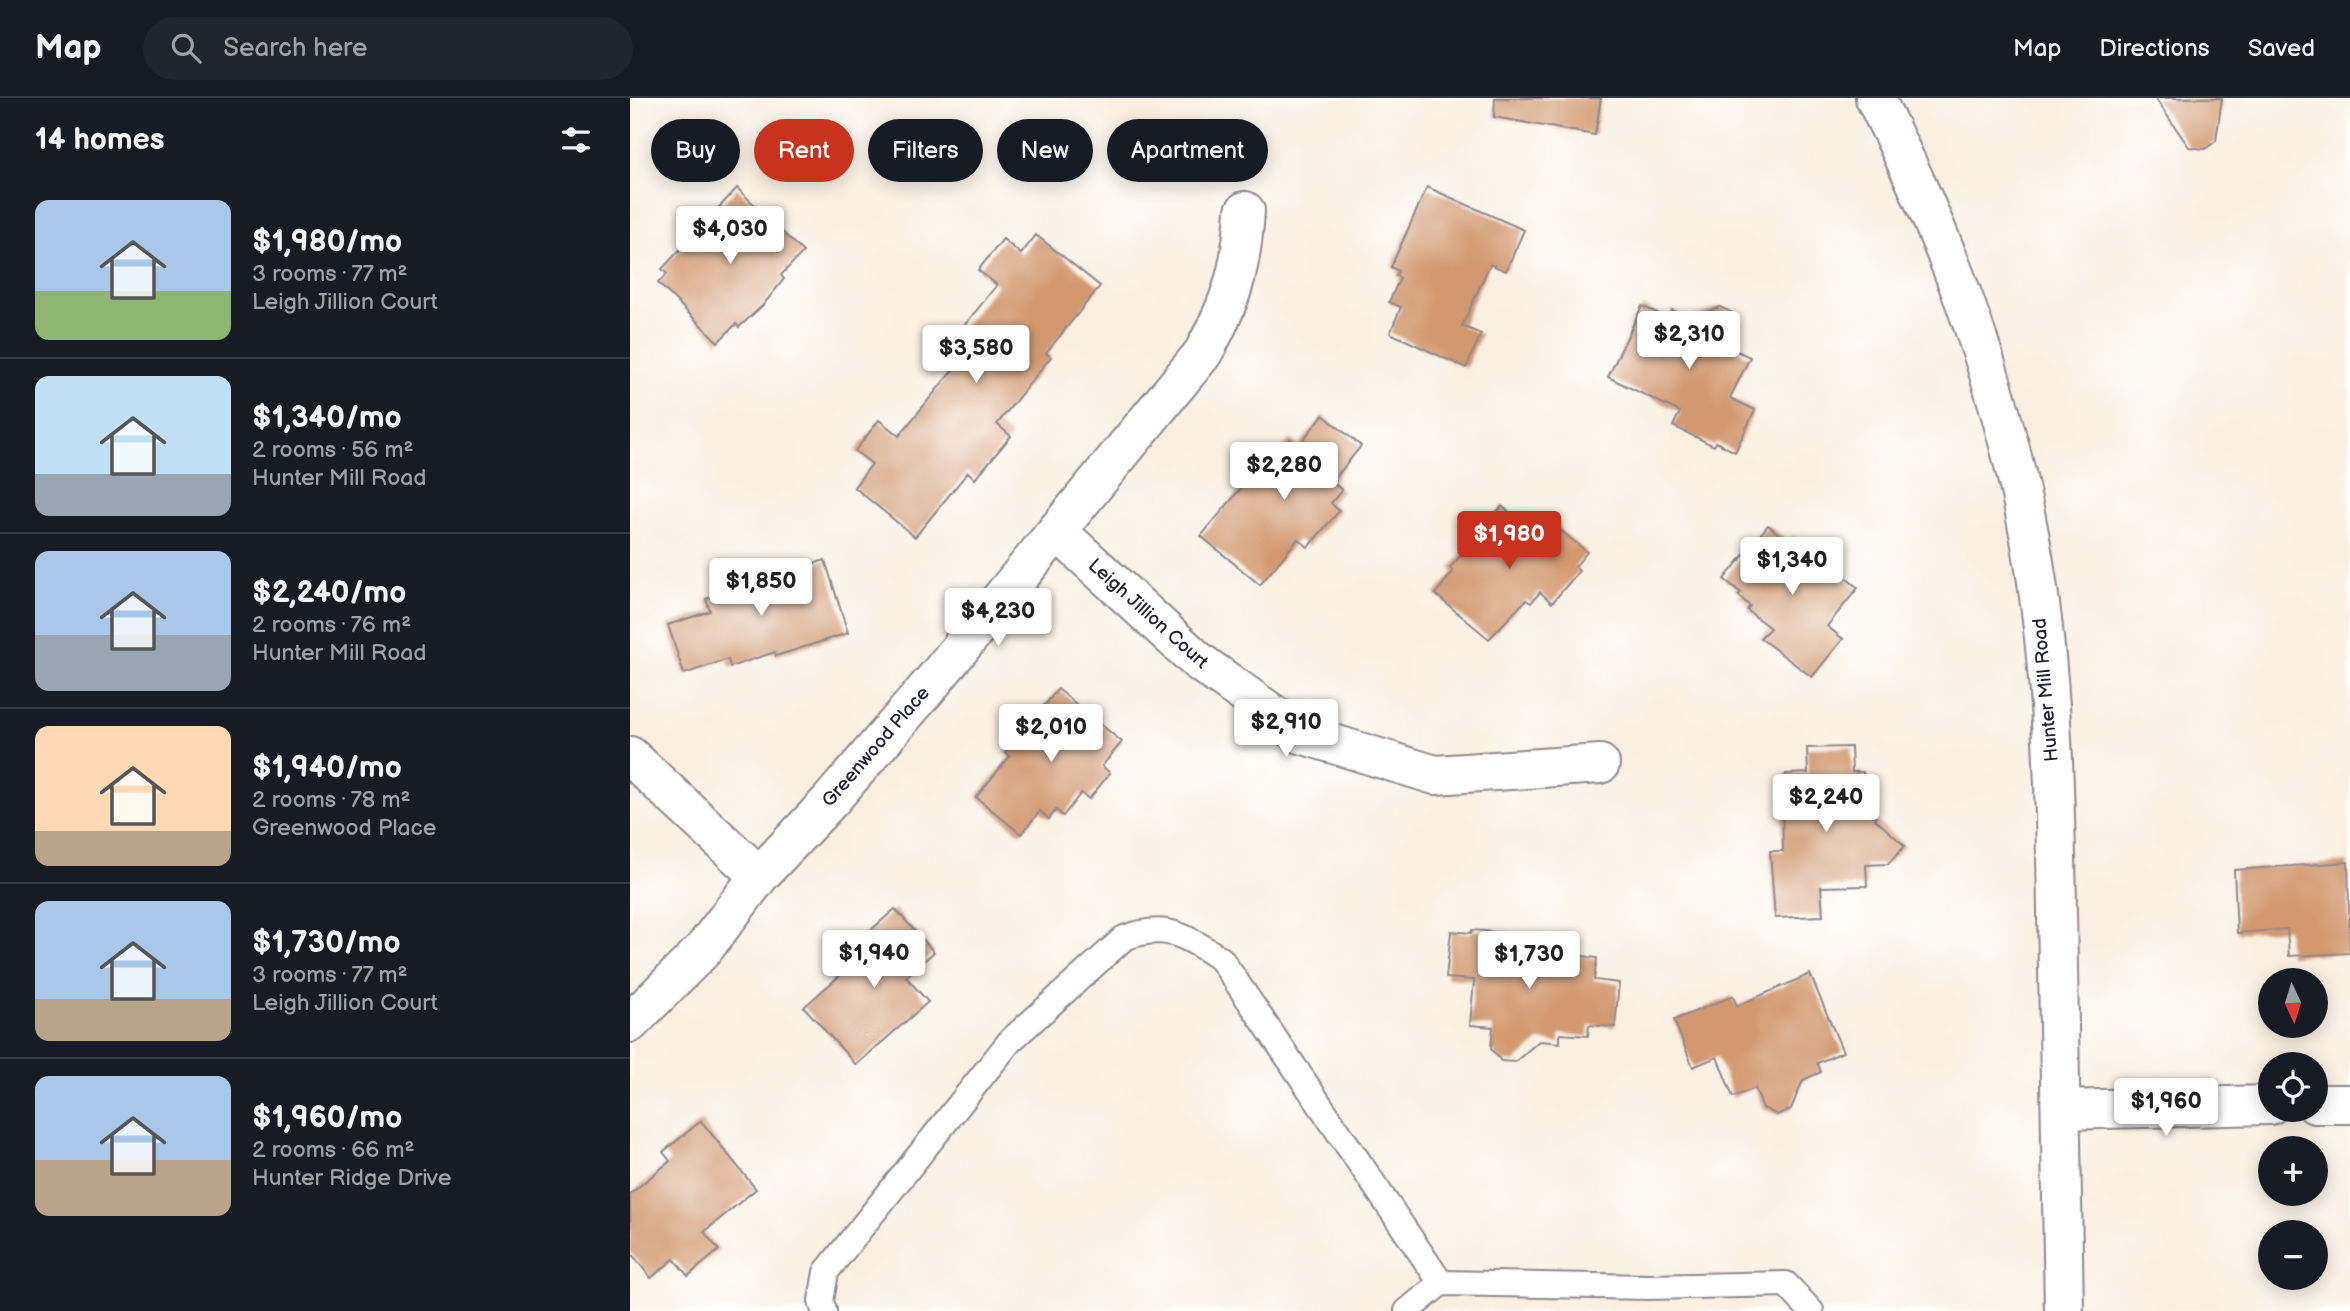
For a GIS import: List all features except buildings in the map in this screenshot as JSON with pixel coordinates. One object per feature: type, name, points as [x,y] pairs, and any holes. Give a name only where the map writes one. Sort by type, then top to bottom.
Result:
[{"type":"street","name":"Hunter Mill Road","points":[[1875,98],[1916,180],[1960,283],[1997,395],[2026,516],[2046,655],[2056,831],[2064,1311]]},
{"type":"street","name":"Greenwood Place","points":[[630,1023],[703,950],[759,876],[830,801],[930,685],[1203,353],[1228,307],[1241,259],[1245,211]]},
{"type":"street","name":"Leigh Jillion Court","points":[[1057,531],[1198,661],[1301,734],[1435,775],[1601,764]]},
{"type":"street","points":[[630,756],[759,876]]},
{"type":"street","points":[[2328,1104],[2350,1104]]},
{"type":"street","points":[[2061,1110],[2258,1105]]},
{"type":"lane","points":[[824,1311],[821,1301],[826,1272],[1010,1041],[1124,938],[1146,930],[1180,933],[1221,959],[1441,1283]]},
{"type":"lane","points":[[1407,1311],[1441,1283],[1649,1287],[1786,1284],[1811,1311]]}]
